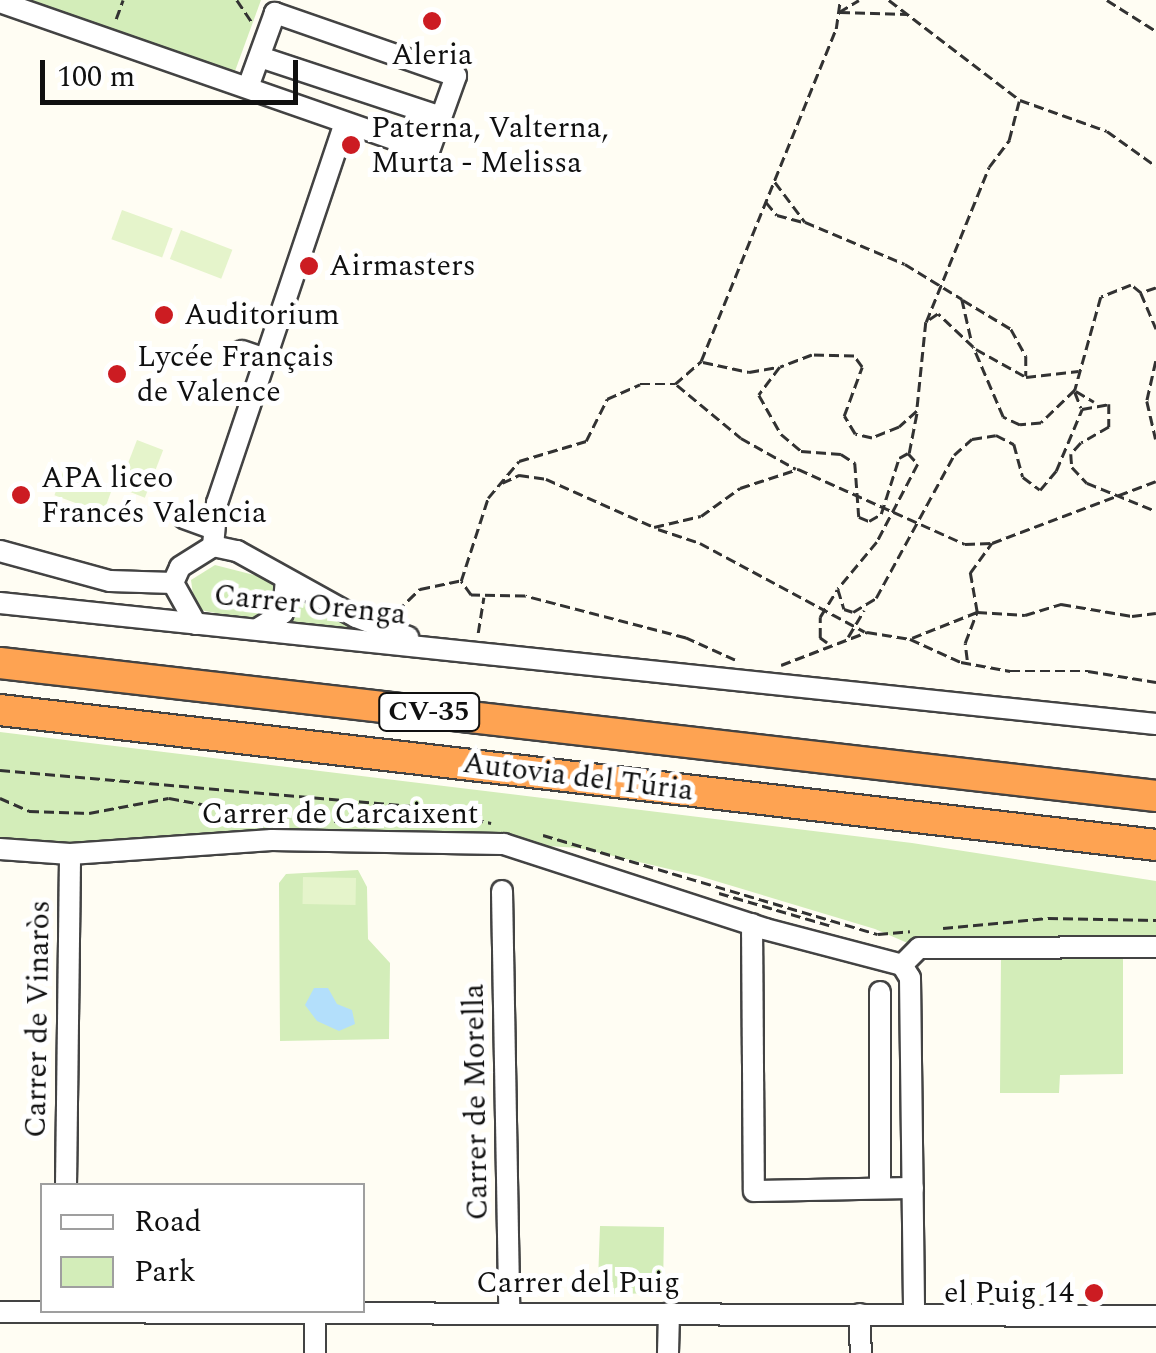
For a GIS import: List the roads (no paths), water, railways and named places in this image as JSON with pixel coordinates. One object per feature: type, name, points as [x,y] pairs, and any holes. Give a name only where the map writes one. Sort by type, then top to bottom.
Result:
[{"type":"highway","name":"Autovia del Túria","points":[[0,663],[1156,796]]},
{"type":"highway","name":"Autovia del Túria","points":[[0,710],[1156,845]]},
{"type":"street","points":[[0,2],[429,151],[456,76],[275,13],[248,88]]},
{"type":"street","points":[[260,56],[441,117]]},
{"type":"street","points":[[196,624],[172,583],[180,567],[213,537],[266,359],[346,123]]},
{"type":"street","points":[[242,352],[266,359]]},
{"type":"street","name":"Carrer Orenga","points":[[184,518],[286,580],[387,629],[433,646]]},
{"type":"street","name":"Carrer Orenga","points":[[0,550],[110,580],[172,583]]},
{"type":"street","points":[[257,629],[283,613],[286,580]]},
{"type":"street","name":"Carrer Orenga","points":[[0,602],[433,646]]},
{"type":"street","points":[[433,646],[1156,724]]},
{"type":"street","name":"Carrer de Carcaixent","points":[[0,849],[70,854],[272,840],[504,844],[752,924],[902,964]]},
{"type":"street","name":"Carrer de Vinaròs","points":[[66,1183],[70,854]]},
{"type":"street","name":"Carrer de Morella","points":[[502,891],[509,1312]]},
{"type":"street","points":[[752,924],[754,1191],[913,1188]]},
{"type":"street","points":[[914,1314],[910,978],[902,964],[920,948],[1156,947]]},
{"type":"street","points":[[880,992],[880,1188]]},
{"type":"street","points":[[880,1039],[911,1038]]},
{"type":"street","name":"Carrer del Puig","points":[[0,1312],[40,1312]]},
{"type":"street","name":"Carrer del Puig","points":[[190,1313],[1156,1316]]},
{"type":"street","points":[[668,1313],[668,1353]]},
{"type":"street","points":[[316,1314],[316,1353]]},
{"type":"street","points":[[860,1314],[860,1353]]},
{"type":"water","points":[[314,988],[328,988],[337,1004],[352,1010],[355,1024],[339,1031],[317,1021],[305,1005]]},
{"type":"place","name":"Aleria","points":[[432,21]]},
{"type":"place","name":"Paterna, Valterna, Murta - Melissa","points":[[351,145]]},
{"type":"place","name":"Airmasters","points":[[309,266]]},
{"type":"place","name":"Auditorium","points":[[164,315]]},
{"type":"place","name":"Lycée Français de Valence","points":[[117,374]]},
{"type":"place","name":"APA liceo Francés Valencia","points":[[21,495]]},
{"type":"place","name":"el Puig 14","points":[[1094,1293]]}]
